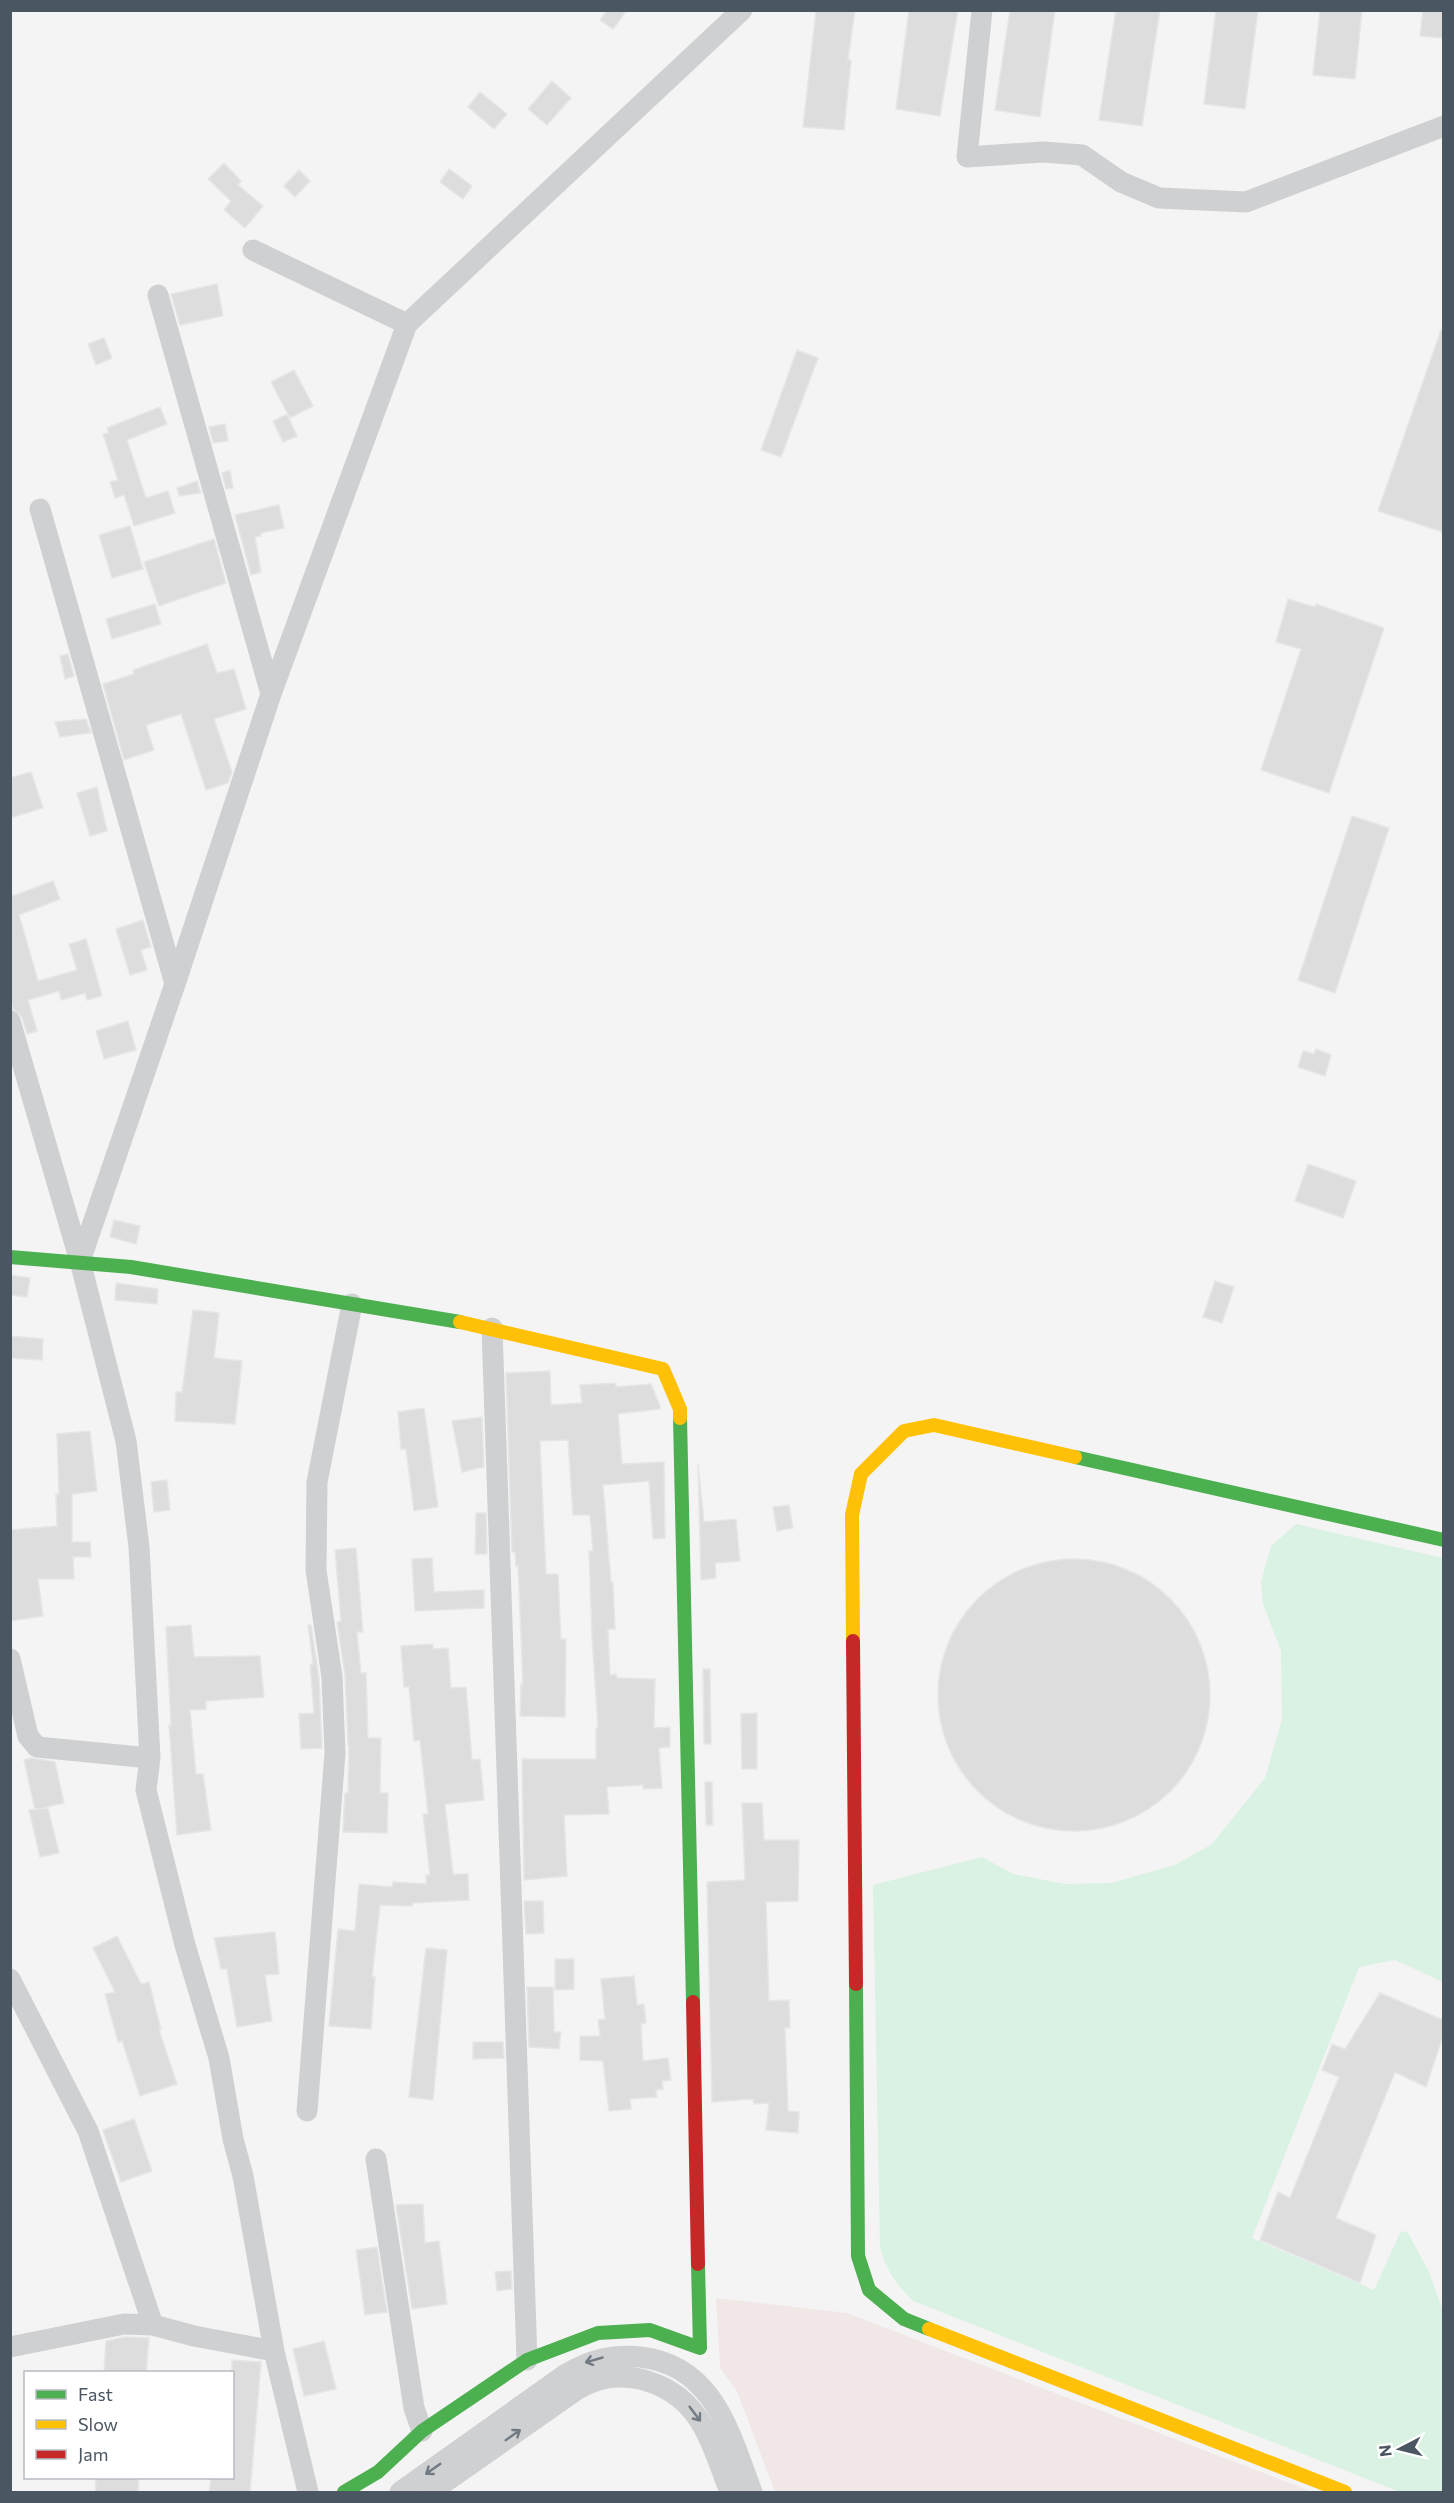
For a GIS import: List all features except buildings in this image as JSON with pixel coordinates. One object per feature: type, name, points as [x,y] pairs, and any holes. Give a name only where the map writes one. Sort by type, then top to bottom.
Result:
[{"type":"street","points":[[80,1261],[176,984],[271,694],[407,324],[742,10]]},
{"type":"street","points":[[982,10],[967,157],[1043,152],[1082,155],[1121,182],[1159,198],[1246,202],[1443,126]]},
{"type":"street","points":[[253,250],[407,324]]},
{"type":"street","points":[[158,295],[271,694]]},
{"type":"street","points":[[40,509],[176,984]]},
{"type":"street","points":[[10,1021],[80,1261],[126,1441],[139,1546],[150,1758],[146,1790],[185,1945],[219,2058],[233,2139],[243,2176],[274,2351],[308,2493]]},
{"type":"street","points":[[10,1257],[131,1267],[426,1315],[492,1328],[663,1370],[680,1409],[700,2348],[650,2330],[598,2333],[527,2360],[422,2431],[378,2472],[344,2493]]},
{"type":"street","points":[[307,2111],[335,1754],[332,1677],[316,1570],[317,1482],[351,1304]]},
{"type":"street","points":[[492,1328],[527,2360]]},
{"type":"street","points":[[1345,2493],[904,2319],[870,2290],[858,2256],[852,1515],[861,1474],[904,1431],[933,1425],[1443,1540]]},
{"type":"street","points":[[10,1659],[28,1736],[37,1747],[150,1758]]},
{"type":"street","points":[[10,1979],[88,2131],[153,2325]]},
{"type":"street","points":[[376,2159],[414,2408],[422,2431]]},
{"type":"street","points":[[11,2346],[124,2324],[153,2325],[194,2336],[274,2351]]},
{"type":"street","points":[[400,2493],[584,2363],[607,2357],[630,2356],[671,2364],[707,2392],[723,2417],[752,2493]]},
{"type":"street","points":[[431,2493],[578,2389],[594,2380],[610,2377],[630,2377],[662,2385],[690,2407],[704,2427],[730,2493]]},
{"type":"shaded area","points":[[716,2298],[847,2313],[1313,2492],[775,2492],[737,2391],[720,2368]]},
{"type":"green space","points":[[1296,1524],[1443,1558],[1443,1982],[1395,1960],[1359,1967],[1252,2238],[1374,2290],[1400,2233],[1407,2231],[1429,2272],[1443,2311],[1443,2492],[1400,2492],[913,2301],[892,2276],[880,2247],[873,1885],[982,1857],[1013,1874],[1065,1884],[1111,1883],[1175,1865],[1212,1844],[1265,1778],[1282,1719],[1281,1651],[1263,1604],[1261,1582],[1271,1546]]},
{"type":"traffic: fast","points":[[10,1257],[131,1267],[460,1322]]},
{"type":"traffic: fast","points":[[680,1418],[693,2002]]},
{"type":"traffic: fast","points":[[1075,1457],[1444,1540]]},
{"type":"traffic: fast","points":[[856,1984],[858,2256],[869,2290],[904,2319],[929,2329]]},
{"type":"traffic: fast","points":[[344,2492],[378,2472],[422,2431],[527,2360],[598,2333],[650,2330],[700,2348],[698,2264]]},
{"type":"traffic: slow","points":[[460,1322],[663,1369],[680,1409],[680,1418]]},
{"type":"traffic: slow","points":[[853,1641],[852,1515],[861,1474],[904,1431],[934,1425],[1075,1457]]},
{"type":"traffic: slow","points":[[929,2329],[1345,2492]]},
{"type":"traffic: jam","points":[[853,1641],[856,1984]]},
{"type":"traffic: jam","points":[[693,2002],[698,2264]]}]
